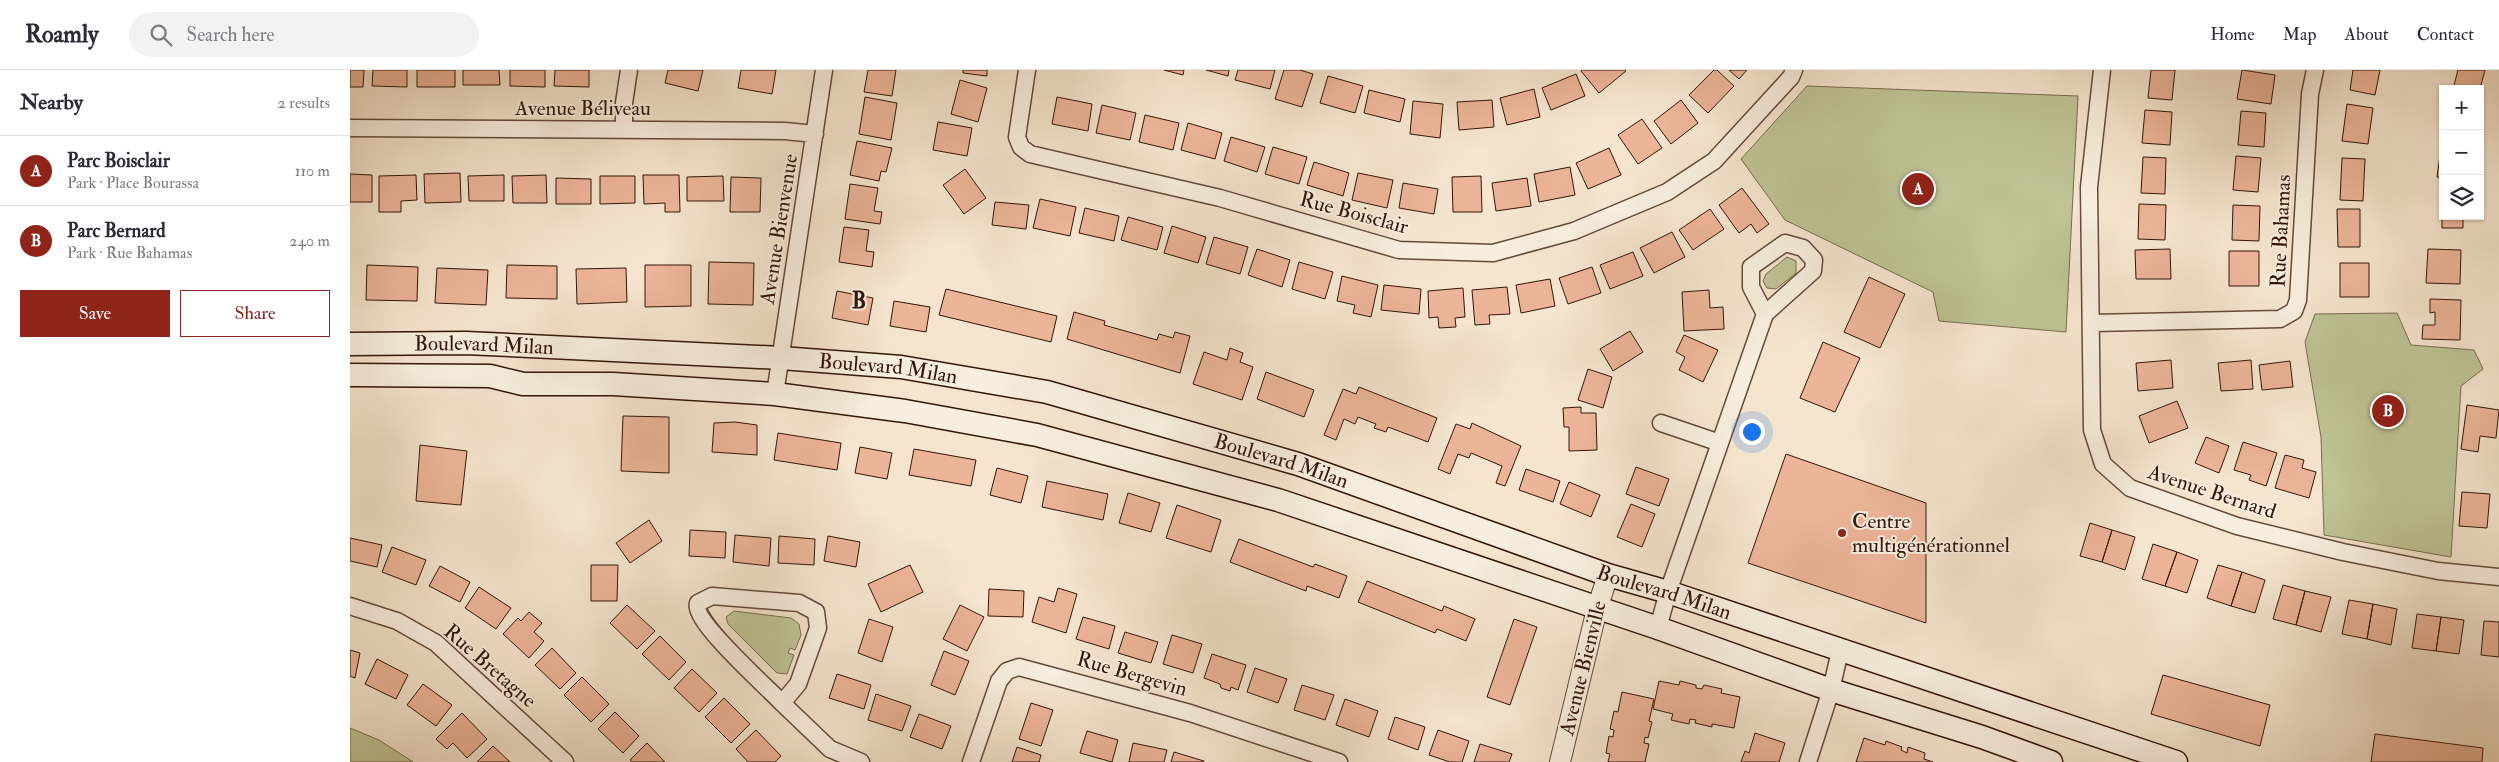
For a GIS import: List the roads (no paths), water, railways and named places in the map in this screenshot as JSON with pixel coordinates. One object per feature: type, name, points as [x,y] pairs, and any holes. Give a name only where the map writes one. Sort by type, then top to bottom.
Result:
[{"type":"main road","name":"Boulevard Milan","points":[[350,344],[466,343],[781,358],[901,367],[1047,392],[1298,464],[1608,575],[1668,592],[2176,762]]},
{"type":"main road","name":"Boulevard Milan","points":[[350,375],[490,376],[523,384],[613,384],[775,394],[905,411],[1047,437],[1278,500],[1658,628],[1831,690],[1982,737],[2051,762]]},
{"type":"street","points":[[624,129],[624,103],[628,70]]},
{"type":"street","name":"Avenue Bienvenue","points":[[775,394],[824,70]]},
{"type":"street","name":"Rue Boisclair","points":[[1027,70],[1018,137],[1021,147],[1030,154],[1211,196],[1399,250],[1492,253],[1574,232],[1667,192],[1714,161],[1791,77],[1794,70]]},
{"type":"street","name":"Avenue Bernard","points":[[2102,70],[2089,187],[2092,430],[2103,464],[2130,488],[2237,526],[2342,552],[2438,571],[2499,577]]},
{"type":"street","name":"Rue Bahamas","points":[[2092,322],[2280,319],[2294,311],[2298,300],[2310,94],[2315,70]]},
{"type":"street","name":"Avenue Béliveau","points":[[350,128],[786,131],[815,134]]},
{"type":"street","points":[[1658,628],[1668,592],[1765,314]]},
{"type":"street","points":[[1661,423],[1720,443]]},
{"type":"street","name":"Avenue Bienville","points":[[1560,762],[1597,609],[1608,575]]},
{"type":"street","points":[[782,703],[798,684],[818,628],[816,612],[809,606],[799,603],[712,596],[698,603],[697,611],[713,633],[782,703],[830,749],[861,762]]},
{"type":"street","name":"Rue Bretagne","points":[[350,606],[396,622],[436,643],[565,762]]},
{"type":"street","points":[[1808,762],[1831,690],[1840,651]]},
{"type":"street","name":"Rue Bergevin","points":[[971,762],[999,681],[1006,672],[1019,666],[1190,712],[1339,762]]},
{"type":"place","name":"Parc Boisclair","points":[[1918,189]]},
{"type":"place","name":"Parc Bernard","points":[[2388,411]]},
{"type":"place","name":"Centre multigénérationnel","points":[[1842,533]]},
{"type":"district","name":"B","points":[[859,301]]}]
